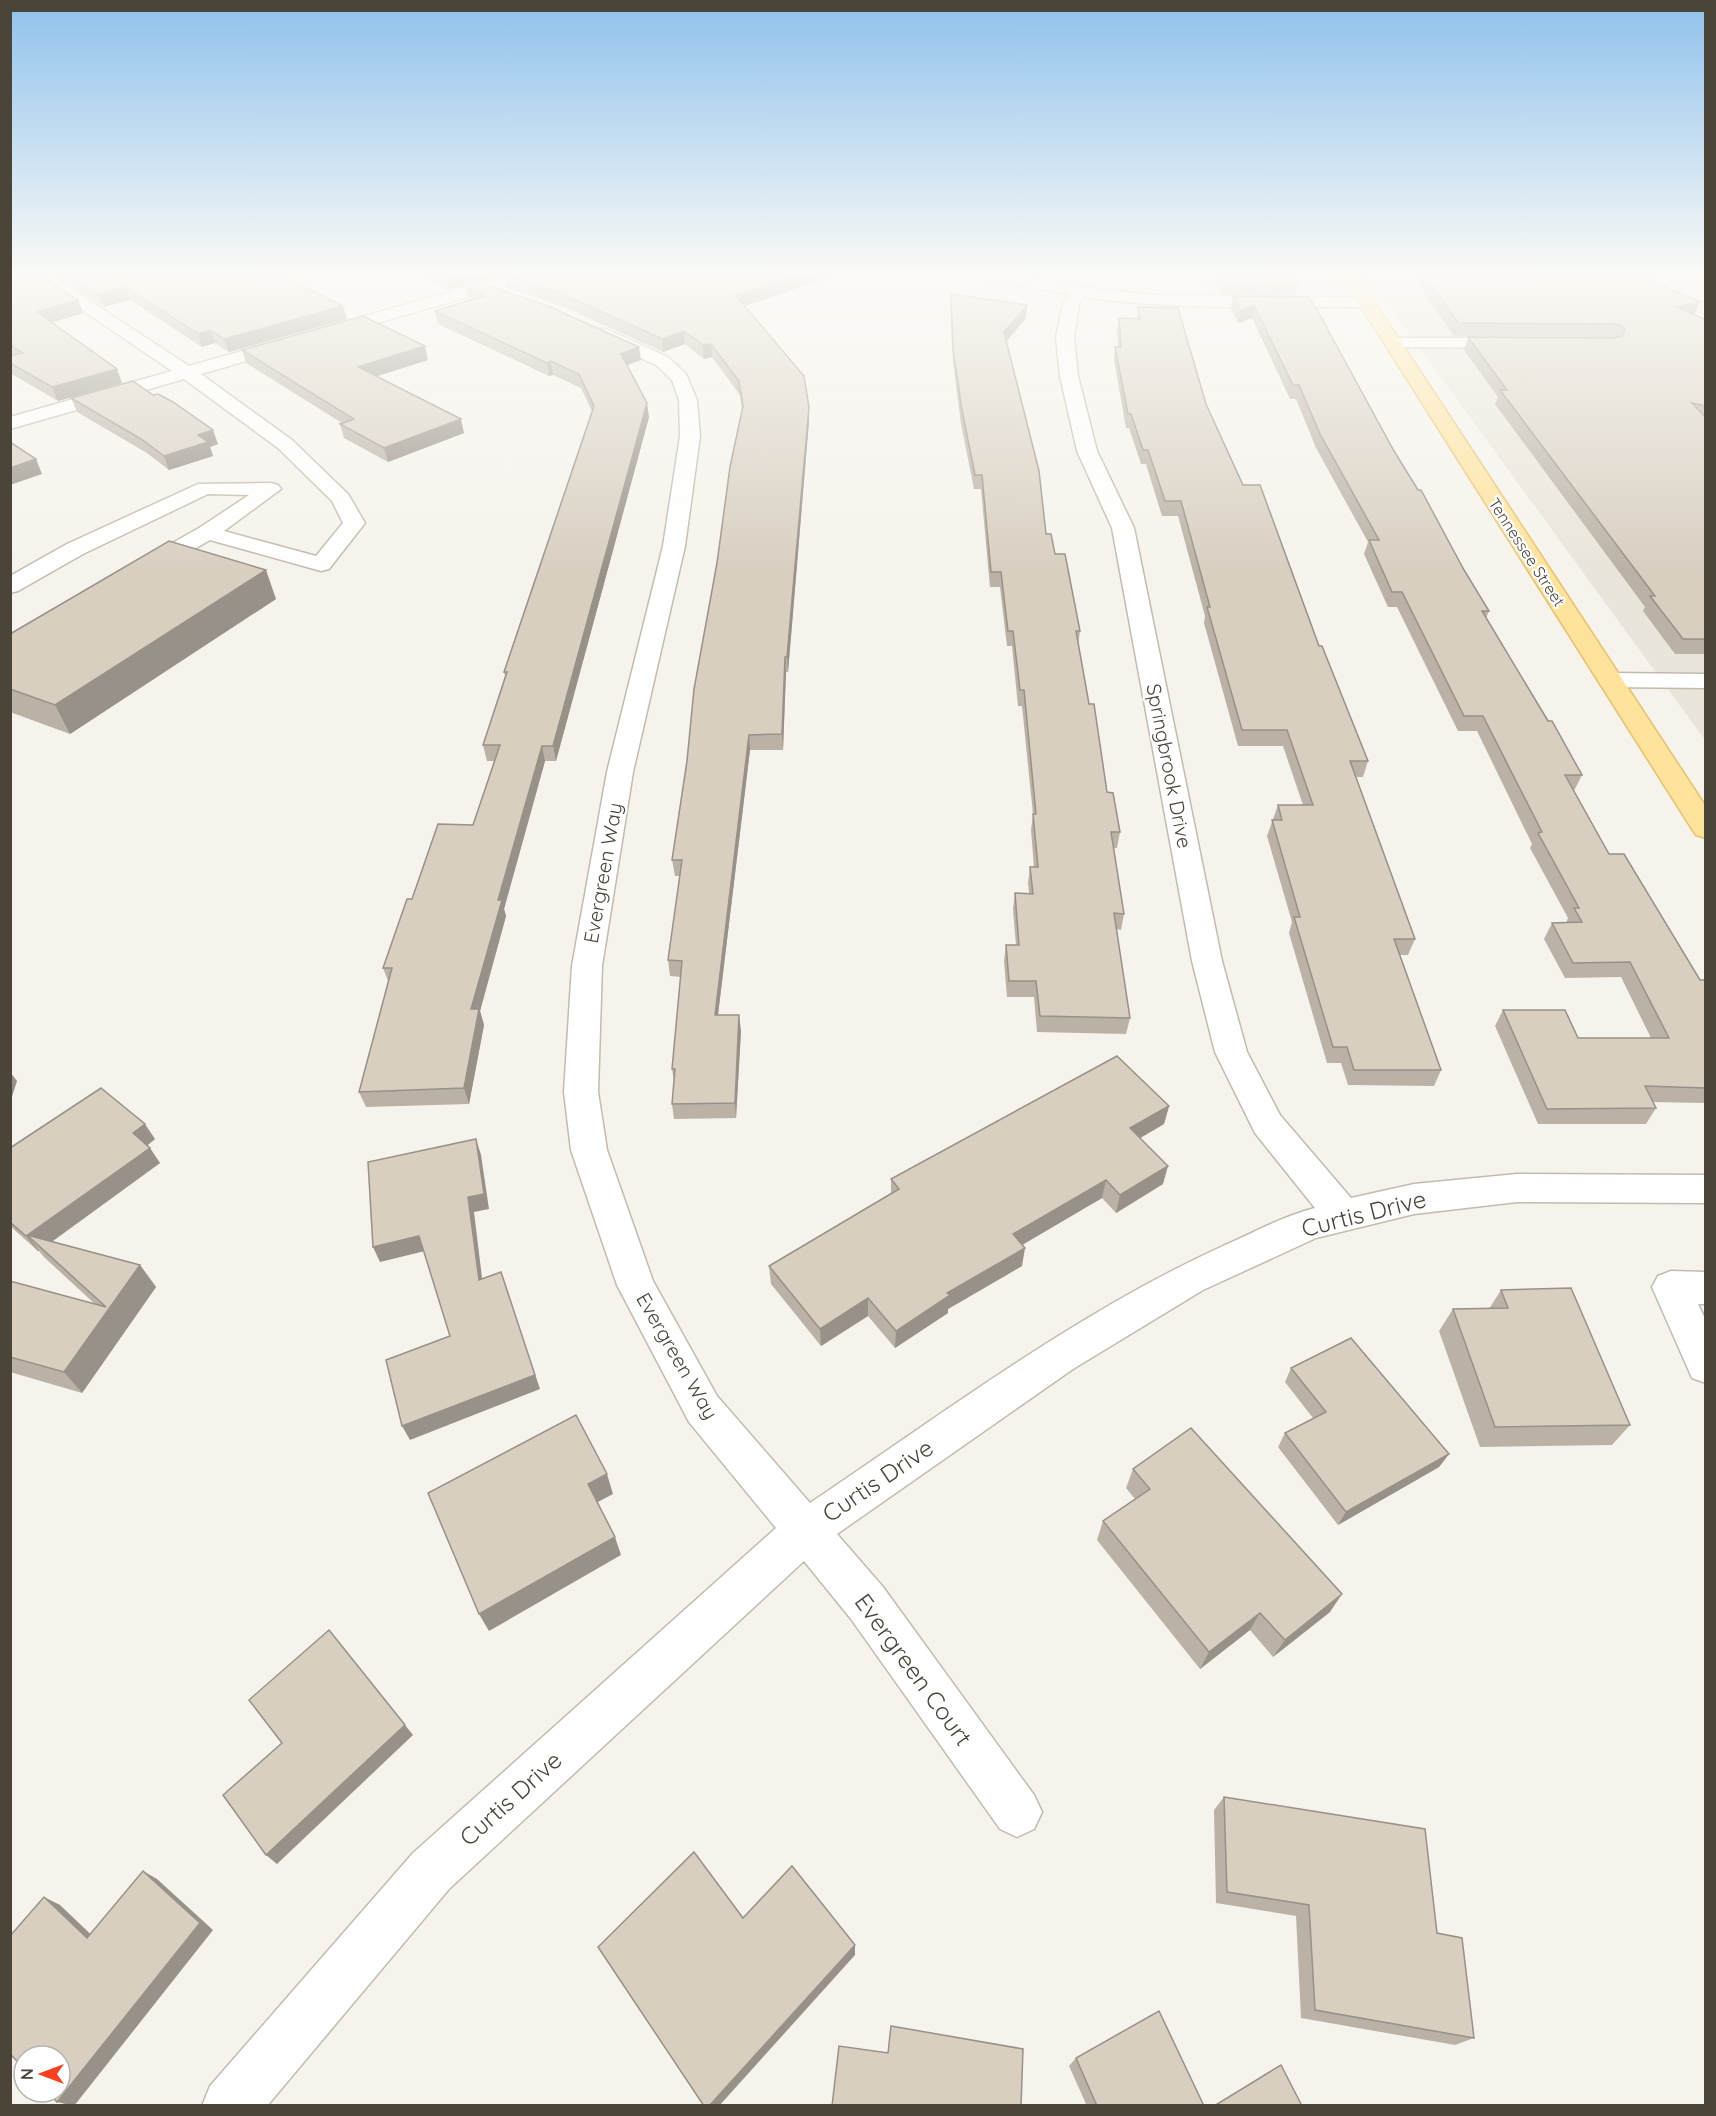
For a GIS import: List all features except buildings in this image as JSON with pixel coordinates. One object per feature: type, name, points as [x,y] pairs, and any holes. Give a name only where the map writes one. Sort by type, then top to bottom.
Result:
[{"type":"main road","name":"Tennessee Street","points":[[1413,374],[1706,829]]},
{"type":"street","points":[[10,423],[180,374]]},
{"type":"street","points":[[188,374],[285,444],[341,498],[354,523],[321,564],[207,533]]},
{"type":"street","name":"Evergreen Way","points":[[675,374],[680,378],[688,400],[690,436],[674,546],[620,772],[587,966],[581,1092],[589,1150],[636,1285],[703,1409],[805,1532]]},
{"type":"street","name":"Springbrook Drive","points":[[1069,374],[1087,451],[1123,528],[1207,961],[1231,1052],[1267,1124],[1343,1215]]},
{"type":"street","points":[[124,580],[207,533],[272,489],[285,444]]},
{"type":"street","points":[[10,586],[75,549],[205,488],[272,489]]},
{"type":"street","points":[[1610,681],[1706,681]]},
{"type":"street","name":"Curtis Drive","points":[[230,2106],[431,1871],[805,1532],[1059,1357],[1190,1279],[1307,1225],[1343,1215],[1414,1198],[1517,1188],[1706,1189]]},
{"type":"street","points":[[1706,1288],[1671,1287],[1706,1365]]},
{"type":"street","name":"Evergreen Court","points":[[805,1532],[867,1603],[1017,1812]]},
{"type":"shaded area","points":[[1438,374],[1705,374],[1705,740]]}]
